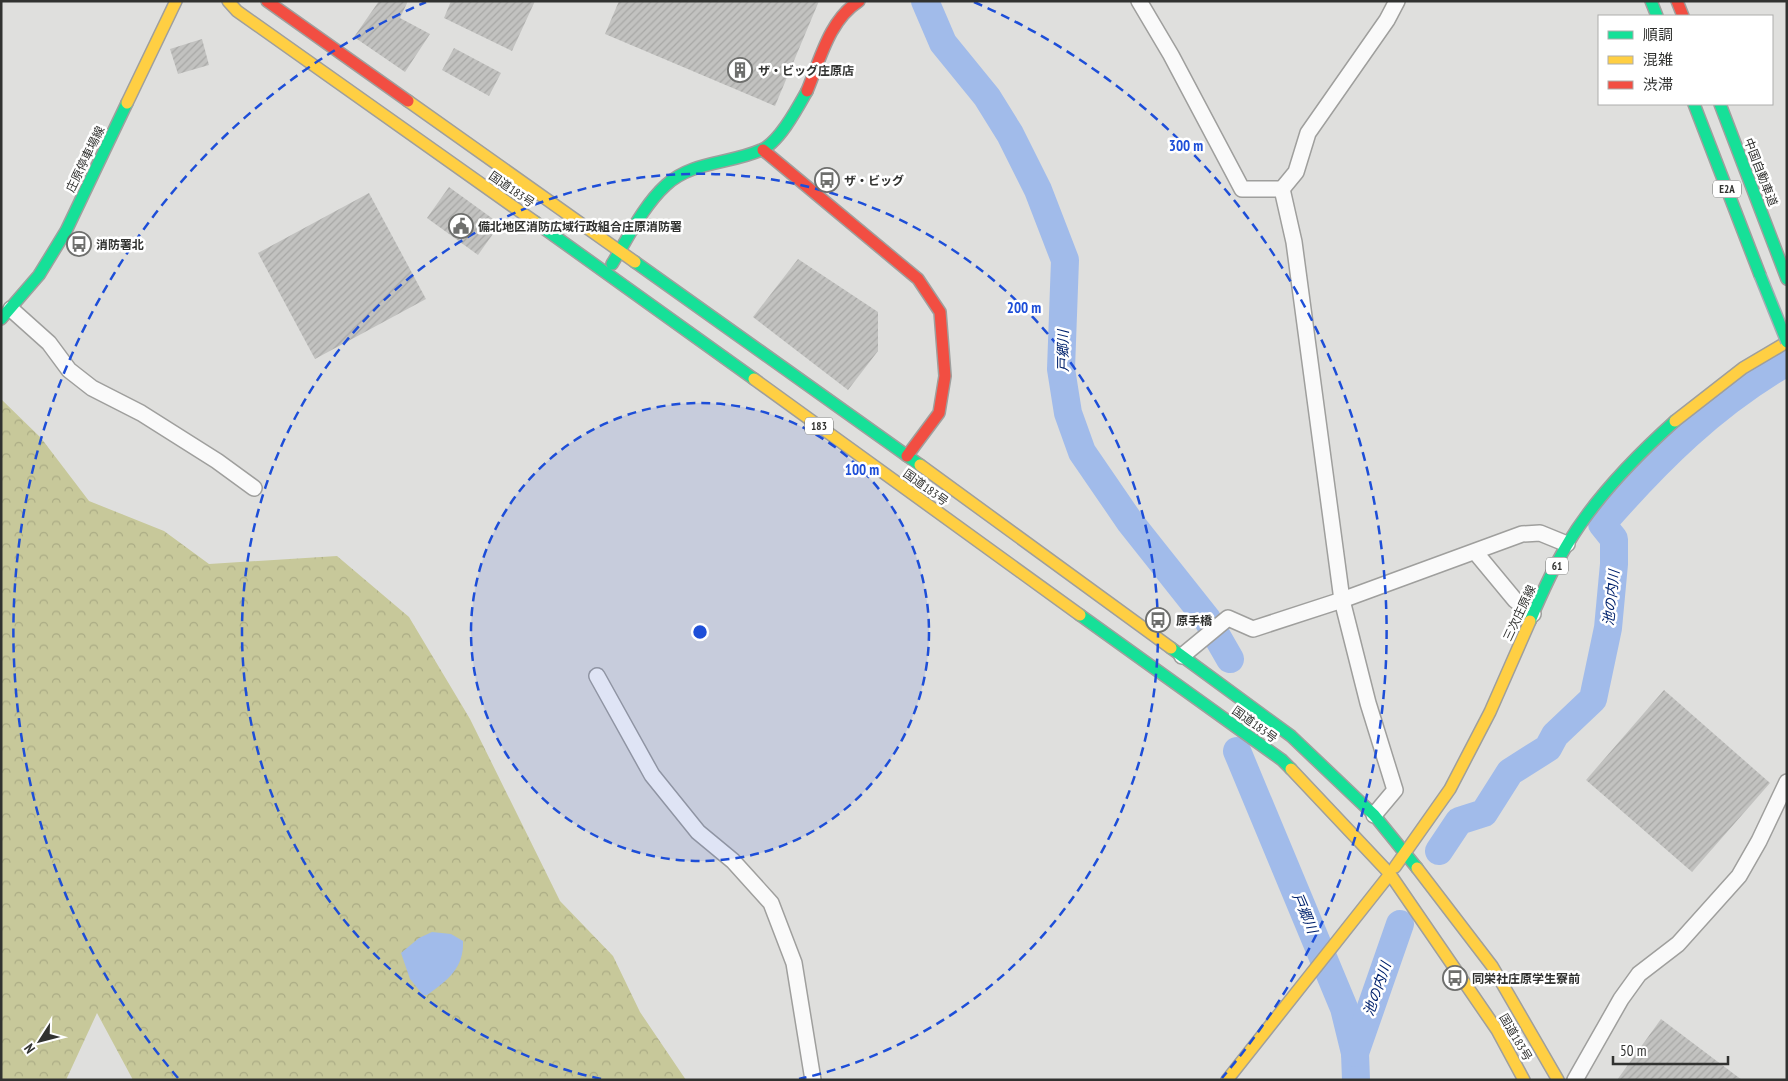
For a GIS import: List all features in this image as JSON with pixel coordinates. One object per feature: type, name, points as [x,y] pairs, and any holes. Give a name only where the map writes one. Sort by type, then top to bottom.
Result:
[{"type":"main road","name":"庄原停車場線","points":[[6,314],[39,275],[66,231],[176,1]]},
{"type":"main road","name":"国道183号","points":[[228,1],[245,16],[606,272],[1282,760],[1330,808],[1390,874],[1427,925],[1497,1030],[1524,1080]]},
{"type":"main road","name":"国道183号","points":[[267,1],[907,456],[1290,736],[1374,815],[1405,852],[1492,966],[1558,1080]]},
{"type":"main road","points":[[606,272],[621,252],[640,218],[666,185],[699,166],[763,150],[790,122],[807,90],[831,32],[848,8],[859,1]]},
{"type":"main road","points":[[1651,1],[1657,15]]},
{"type":"main road","points":[[1677,1],[1684,15]]},
{"type":"main road","name":"E2A","points":[[1694,105],[1787,342]]},
{"type":"main road","name":"中国自動車道","points":[[1720,105],[1787,279]]},
{"type":"main road","points":[[763,150],[918,279],[940,312],[945,376],[939,412],[907,456]]},
{"type":"main road","name":"三次庄原線","points":[[1226,1080],[1390,874],[1450,788],[1490,712],[1533,614],[1568,544],[1602,496],[1640,453],[1700,400],[1743,368],[1787,342]]},
{"type":"street","points":[[1139,1],[1171,54],[1242,190],[1282,189],[1296,172],[1308,133],[1387,20],[1397,1]]},
{"type":"street","points":[[1282,189],[1294,242],[1342,600],[1368,703],[1395,790],[1374,815]]},
{"type":"street","points":[[6,314],[49,342],[69,370],[92,388],[141,413],[217,461],[254,488]]},
{"type":"street","points":[[1182,656],[1228,618],[1253,629],[1476,553],[1522,534],[1540,533],[1568,544]]},
{"type":"street","points":[[1476,553],[1515,600],[1533,614]]},
{"type":"street","points":[[597,676],[652,774],[698,832],[733,861],[772,903],[794,964],[813,1080]]},
{"type":"street","points":[[1575,1080],[1621,999],[1639,974],[1678,944],[1739,876],[1759,841],[1787,782]]},
{"type":"green space","points":[[1,399],[41,438],[89,501],[164,531],[209,564],[337,556],[409,617],[470,719],[560,901],[613,956],[640,1012],[686,1080],[133,1080],[97,1013],[66,1080],[1,1080]]},
{"type":"water","points":[[432,932],[451,934],[463,941],[463,950],[458,966],[448,978],[427,995],[423,995],[410,979],[401,953],[419,938]]},
{"type":"building","points":[[379,1],[408,1],[400,18],[430,34],[405,72],[354,37]]},
{"type":"building","points":[[451,1],[535,1],[512,51],[444,18]]},
{"type":"building","name":"ザ・ビッグ庄原店","points":[[619,1],[819,1],[775,106],[605,34]]},
{"type":"building","points":[[202,39],[209,65],[178,74],[170,49]]},
{"type":"building","points":[[454,48],[501,73],[489,96],[442,70]]},
{"type":"building","points":[[449,187],[500,224],[478,255],[427,218]]},
{"type":"building","points":[[369,193],[426,299],[315,359],[258,253]]},
{"type":"building","points":[[798,259],[878,312],[878,351],[848,390],[753,317]]},
{"type":"building","points":[[1664,690],[1770,783],[1692,872],[1586,780]]},
{"type":"building","points":[[1661,1019],[1742,1080],[1617,1080]]},
{"type":"waterway","name":"戸郷川","points":[[925,1],[943,43],[987,97],[1010,134],[1038,190],[1065,260],[1061,369],[1068,413],[1082,452],[1130,522],[1207,619],[1230,659]]},
{"type":"waterway","name":"池の内川","points":[[1439,851],[1459,821],[1484,813],[1510,772],[1548,748],[1555,735],[1593,699],[1608,628],[1614,564],[1614,539],[1602,524],[1644,478],[1688,435],[1735,396],[1787,362]]},
{"type":"waterway","name":"戸郷川","points":[[1237,751],[1344,1008],[1355,1053],[1356,1080]]},
{"type":"waterway","name":"池の内川","points":[[1355,1053],[1400,924]]},
{"type":"traffic: fast","points":[[1651,1],[1657,15]]},
{"type":"traffic: fast","points":[[612,264],[643,212],[666,185],[687,171],[749,155],[768,146],[787,124],[807,91]]},
{"type":"traffic: fast","points":[[1,319],[39,275],[66,231],[127,103]]},
{"type":"traffic: fast","points":[[1694,105],[1760,275]]},
{"type":"traffic: fast","points":[[1720,105],[1787,279]]},
{"type":"traffic: fast","points":[[535,222],[754,379]]},
{"type":"traffic: fast","points":[[635,262],[920,465]]},
{"type":"traffic: fast","points":[[1760,275],[1787,342]]},
{"type":"traffic: fast","points":[[1530,621],[1557,563],[1590,511],[1631,463],[1675,421]]},
{"type":"traffic: fast","points":[[1080,615],[1282,760],[1291,769]]},
{"type":"traffic: fast","points":[[1171,648],[1291,736],[1374,815],[1417,868]]},
{"type":"traffic: slow","points":[[127,103],[176,1]]},
{"type":"traffic: slow","points":[[228,1],[237,11],[535,222]]},
{"type":"traffic: slow","points":[[408,101],[635,262]]},
{"type":"traffic: slow","points":[[1675,421],[1743,368],[1787,342]]},
{"type":"traffic: slow","points":[[754,379],[1080,615]]},
{"type":"traffic: slow","points":[[920,465],[1171,648]]},
{"type":"traffic: slow","points":[[1395,867],[1450,789],[1490,712],[1530,621]]},
{"type":"traffic: slow","points":[[1291,769],[1390,874],[1497,1030],[1524,1080]]},
{"type":"traffic: slow","points":[[1417,868],[1492,966],[1558,1080]]},
{"type":"traffic: slow","points":[[1227,1080],[1390,874]]},
{"type":"traffic: jam","points":[[267,1],[408,101]]},
{"type":"traffic: jam","points":[[807,91],[821,54],[833,30],[840,19],[859,1]]},
{"type":"traffic: jam","points":[[1677,1],[1683,15]]},
{"type":"traffic: jam","points":[[763,150],[918,279],[940,312],[945,376],[939,413],[907,456]]},
{"type":"place","name":"ザ・ビッグ庄原店","points":[[740,70]]},
{"type":"place","name":"ザ・ビッグ","points":[[827,180]]},
{"type":"place","name":"備北地区消防広域行政組合庄原消防署","points":[[461,226]]},
{"type":"place","name":"消防署北","points":[[79,244]]},
{"type":"place","name":"原手橋","points":[[1158,620]]},
{"type":"place","name":"同栄社庄原学生寮前","points":[[1455,978]]}]
